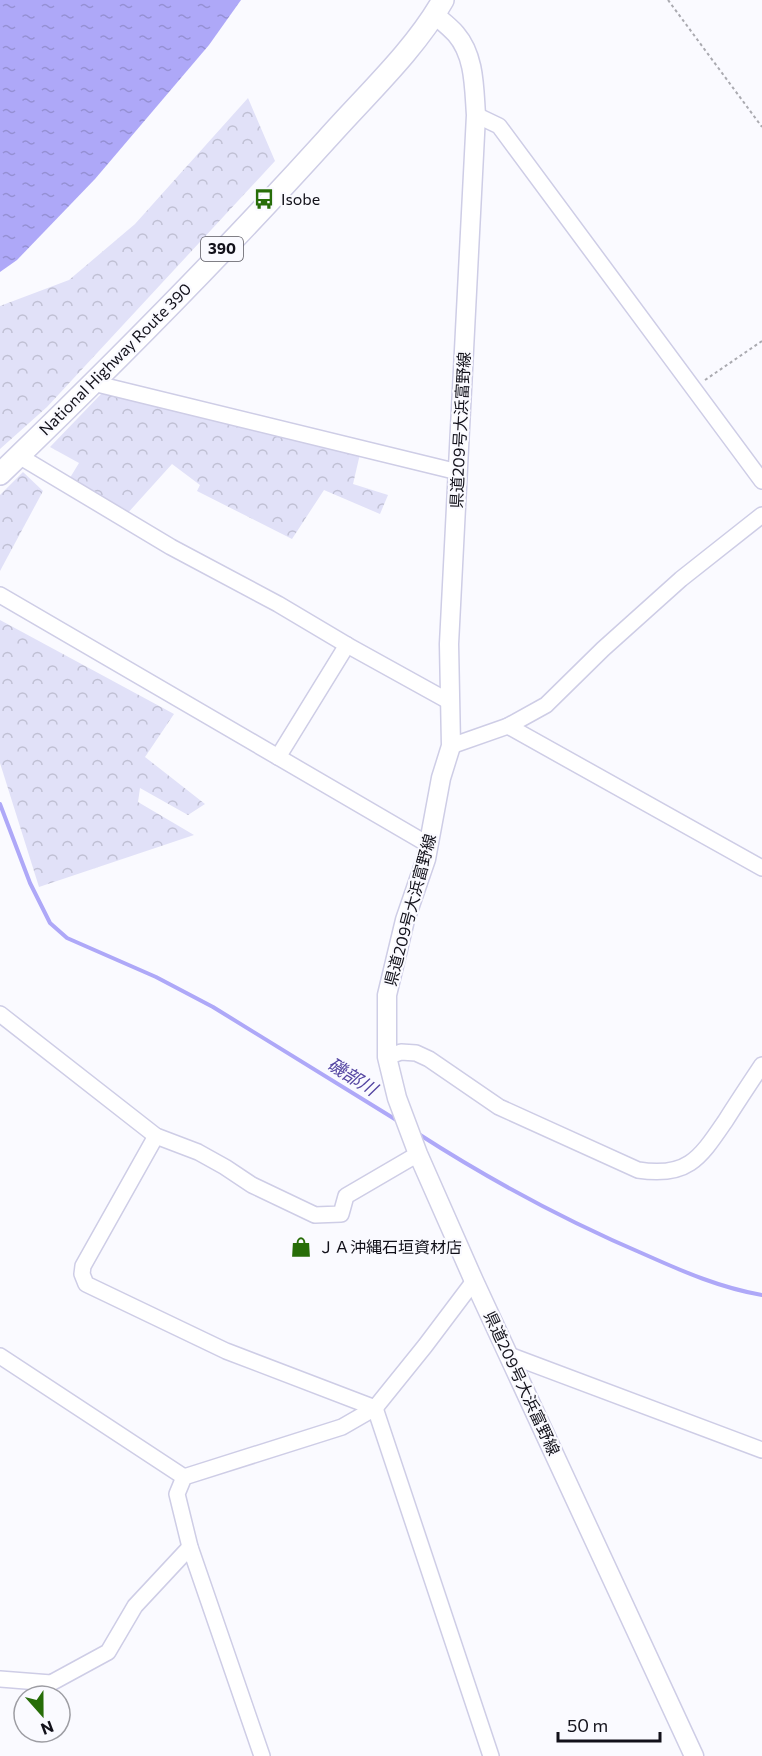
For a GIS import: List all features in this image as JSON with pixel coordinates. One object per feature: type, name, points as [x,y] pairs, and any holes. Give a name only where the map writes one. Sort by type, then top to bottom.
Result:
[{"type":"highway","name":"National Highway Route 390","points":[[0,474],[93,383],[294,176],[414,42],[439,8]]},
{"type":"main road","name":"県道209号大浜富野線","points":[[439,8],[466,50],[473,73],[476,115],[449,644],[450,746],[441,778],[426,859],[405,920],[387,995],[387,1057],[397,1098],[418,1154],[474,1281],[694,1756]]},
{"type":"street","points":[[476,115],[499,126],[762,481]]},
{"type":"street","points":[[93,383],[458,472]]},
{"type":"street","points":[[19,456],[171,547],[278,604],[450,702]]},
{"type":"street","points":[[450,746],[508,726],[546,705],[603,649],[681,579],[762,515]]},
{"type":"street","points":[[0,595],[429,845]]},
{"type":"street","points":[[278,757],[347,645]]},
{"type":"street","points":[[508,726],[762,868]]},
{"type":"street","points":[[0,1014],[156,1136],[198,1152],[252,1185],[315,1215],[341,1214],[346,1196],[418,1154]]},
{"type":"street","points":[[387,1057],[401,1052],[416,1053],[429,1059],[499,1107],[638,1170],[655,1173],[673,1171],[689,1164],[703,1153],[762,1065]]},
{"type":"street","points":[[156,1136],[83,1266],[82,1274],[86,1284],[226,1351],[375,1408]]},
{"type":"street","points":[[184,1477],[342,1427],[375,1408],[474,1281]]},
{"type":"street","points":[[509,1355],[762,1450]]},
{"type":"street","points":[[0,1356],[184,1477]]},
{"type":"street","points":[[375,1408],[491,1756]]},
{"type":"street","points":[[184,1477],[177,1494],[190,1546],[262,1756]]},
{"type":"street","points":[[0,1679],[51,1683],[108,1652],[135,1606],[190,1546]]},
{"type":"path","points":[[668,0],[762,127]]},
{"type":"path","points":[[693,389],[762,341]]},
{"type":"green space","points":[[248,98],[275,161],[47,407],[0,449],[0,306],[69,280],[135,224]]},
{"type":"green space","points":[[103,392],[360,454],[353,484],[388,495],[380,514],[324,490],[292,539],[197,491],[200,485],[172,464],[126,515],[68,481],[79,463],[50,447]]},
{"type":"green space","points":[[23,472],[43,491],[0,571],[0,495]]},
{"type":"green space","points":[[0,620],[174,714],[145,757],[205,804],[188,815],[140,788],[138,802],[194,835],[39,887],[0,763]]},
{"type":"water","points":[[0,0],[241,0],[209,45],[95,179],[17,260],[0,272]]},
{"type":"waterway","name":"磯部川","points":[[0,804],[30,883],[50,923],[67,938],[156,977],[213,1007],[398,1121]]},
{"type":"waterway","name":"磯部川","points":[[417,1133],[500,1183],[587,1228],[703,1279],[762,1295]]},
{"type":"place","name":"Isobe","points":[[264,199]]},
{"type":"place","name":"ＪＡ沖縄石垣資材店","points":[[301,1247]]}]
